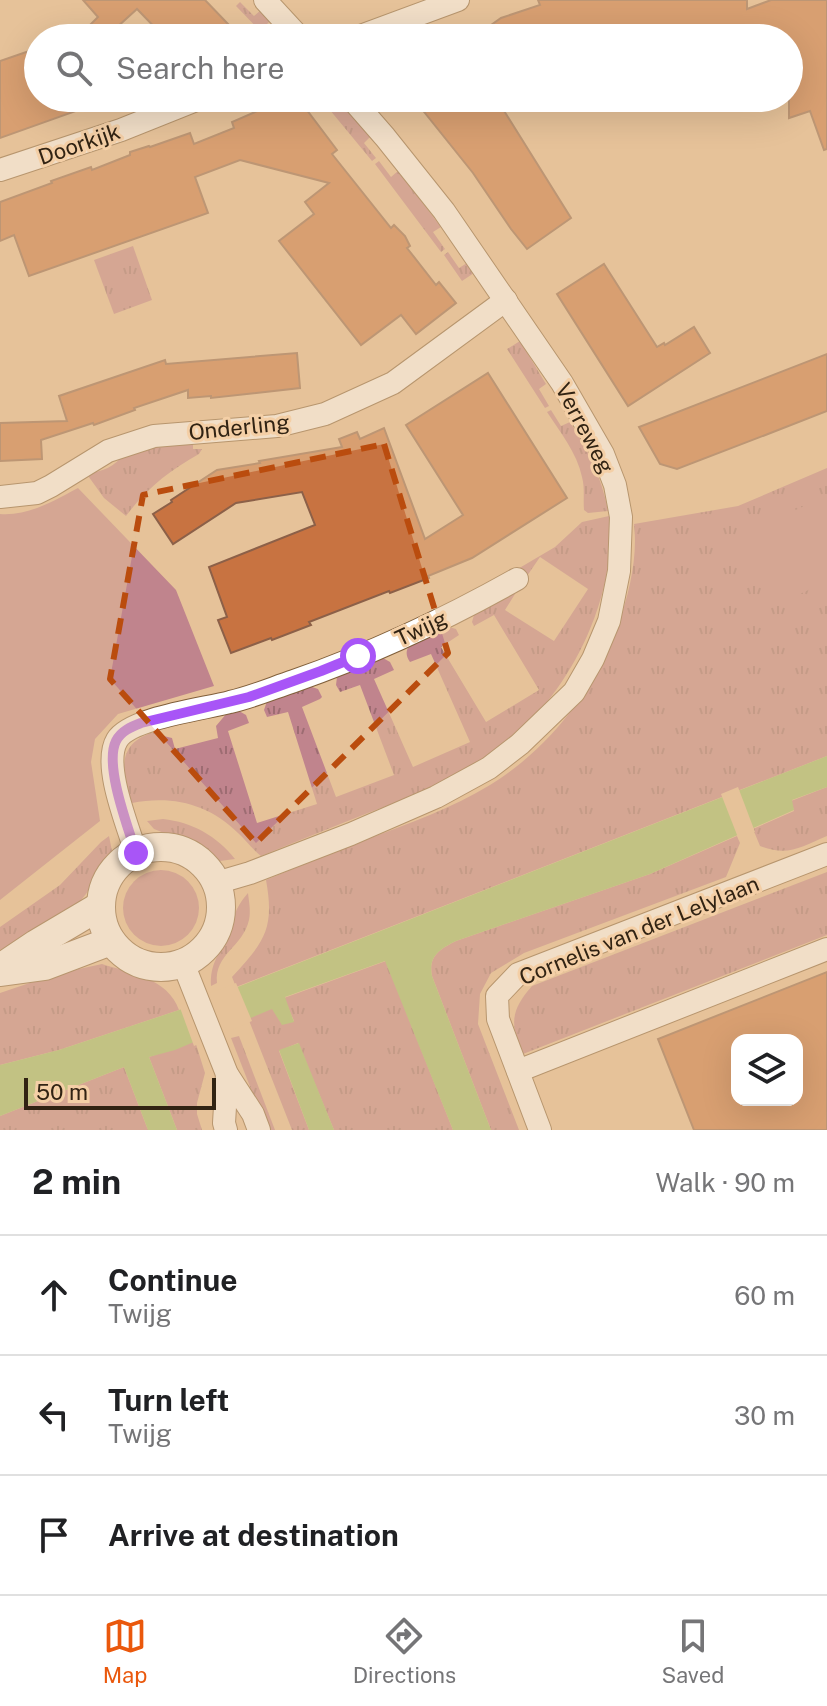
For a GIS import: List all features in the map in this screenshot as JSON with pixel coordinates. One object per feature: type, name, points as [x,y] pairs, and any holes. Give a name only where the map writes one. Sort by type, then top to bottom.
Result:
[{"type":"street","points":[[265,0],[287,24]]},
{"type":"street","points":[[393,24],[458,0]]},
{"type":"street","name":"Doorkijk","points":[[0,170],[166,112]]},
{"type":"street","name":"Verreweg","points":[[216,883],[351,834],[436,797],[489,768],[520,744],[574,692],[593,659],[609,621],[619,571],[621,517],[615,485],[603,454],[562,383],[444,211],[363,112]]},
{"type":"street","name":"Onderling","points":[[0,497],[37,493],[108,451],[154,436],[277,426],[325,414],[393,383],[506,300]]},
{"type":"street","name":"Twijg","points":[[136,853],[112,762],[115,742],[125,730],[141,723],[249,697],[321,671],[457,612],[517,579]]},
{"type":"street","points":[[164,847],[182,851],[199,860],[216,883],[221,911],[217,930],[207,947],[183,963],[163,968],[143,965],[125,956],[111,941],[103,925],[101,896],[108,878],[120,863],[145,849],[164,847]]},
{"type":"street","name":"Cornelis van der Lelylaan","points":[[540,1130],[498,1019],[497,996],[518,974],[827,854]]},
{"type":"street","points":[[0,970],[36,944],[100,906]]},
{"type":"street","points":[[0,970],[45,966],[111,941]]},
{"type":"street","points":[[518,1071],[827,949]]},
{"type":"street","points":[[183,963],[227,1074],[253,1114],[259,1130]]},
{"type":"street","points":[[226,1130],[227,1074]]},
{"type":"highlighted area","points":[[384,444],[448,653],[256,843],[110,679],[143,495]]},
{"type":"green space","points":[[240,2],[254,16],[261,10],[271,20],[267,24],[253,24],[236,6]]},
{"type":"green space","points":[[332,112],[351,112],[371,136],[364,143],[376,158],[372,161]]},
{"type":"green space","points":[[379,161],[391,177],[398,171],[441,227],[433,232],[445,249],[441,252],[375,164]]},
{"type":"green space","points":[[133,246],[152,300],[114,314],[94,260]]},
{"type":"green space","points":[[448,252],[459,268],[467,263],[474,273],[462,281],[444,255]]},
{"type":"green space","points":[[520,341],[546,384],[539,389],[549,406],[545,408],[507,349]]},
{"type":"green space","points":[[551,410],[561,426],[570,422],[583,443],[594,464],[608,511],[588,513],[584,510],[580,468],[547,412]]},
{"type":"green space","points":[[193,438],[193,449],[202,449],[199,454],[159,481],[126,516],[104,498],[86,473],[108,468],[125,452]]},
{"type":"green space","points":[[827,468],[827,756],[236,987],[232,977],[259,944],[268,923],[266,880],[430,815],[476,793],[532,754],[568,716],[597,672],[618,625],[632,575],[634,524],[738,506]]},
{"type":"green space","points":[[78,488],[176,590],[214,686],[118,714],[95,739],[91,762],[100,821],[0,900],[0,514],[31,510]]},
{"type":"green space","points":[[827,495],[827,581],[773,607],[739,537]]},
{"type":"green space","points":[[609,516],[610,545],[604,588],[590,629],[571,667],[547,702],[518,733],[470,767],[413,795],[261,856],[227,823],[202,809],[175,801],[132,803],[124,770],[133,743],[155,732],[172,738],[175,749],[218,738],[216,726],[227,713],[239,711],[246,715],[249,723],[228,731],[257,823],[317,804],[288,712],[267,717],[264,710],[267,701],[309,686],[318,689],[322,697],[302,707],[336,797],[394,775],[360,685],[340,692],[336,685],[337,677],[383,658],[390,662],[394,670],[374,679],[413,767],[470,742],[431,654],[410,662],[408,647],[449,627],[456,629],[459,635],[441,647],[486,722],[539,690],[494,615],[474,626],[474,615],[514,592],[505,610],[554,641],[588,589],[540,557],[527,576],[516,570],[555,547],[582,522]]},
{"type":"green space","points":[[827,787],[827,836],[787,851],[760,846],[753,829],[794,811],[791,801]]},
{"type":"green space","points":[[163,819],[184,823],[203,832],[220,843],[235,859],[220,861],[192,844],[154,829],[147,821]]},
{"type":"green space","points":[[109,836],[112,851],[70,914],[0,950],[0,927],[60,885]]},
{"type":"green space","points":[[737,836],[740,843],[726,877],[524,953],[491,973],[480,994],[478,1024],[519,1130],[491,1130],[432,976],[436,954],[456,941],[650,874]]},
{"type":"green space","points":[[161,870],[176,873],[188,881],[196,893],[199,908],[196,923],[188,935],[176,943],[161,946],[146,943],[134,935],[126,923],[123,908],[126,893],[134,881],[146,873]]},
{"type":"green space","points":[[827,872],[827,935],[523,1054],[514,1018],[519,1003],[532,986]]},
{"type":"green space","points":[[248,893],[250,913],[246,929],[224,957],[217,973],[217,983],[211,986],[215,961],[237,910]]},
{"type":"green space","points":[[386,961],[453,1130],[334,1130],[298,1043],[279,1051],[309,1130],[292,1130],[248,1018],[272,1008],[294,1021],[284,998]]},
{"type":"green space","points":[[102,964],[147,978],[174,999],[179,1010],[59,1050],[0,1065],[0,993],[56,974]]},
{"type":"green space","points":[[239,1036],[275,1130],[267,1130],[231,1038]]},
{"type":"green space","points":[[195,1041],[205,1073],[197,1103],[202,1130],[177,1130],[149,1057]]},
{"type":"green space","points":[[124,1067],[148,1130],[0,1130],[0,1116]]},
{"type":"shaded area","points":[[827,756],[827,787],[792,800],[794,810],[650,874],[456,941],[436,954],[432,976],[491,1130],[453,1130],[385,961],[285,997],[294,1022],[282,1025],[272,1009],[175,1050],[149,1057],[177,1130],[148,1130],[124,1067],[0,1116],[0,1065],[59,1050],[179,1010]]},
{"type":"shaded area","points":[[299,1043],[334,1130],[309,1130],[279,1050]]},
{"type":"pier","points":[[738,787],[755,832],[739,840],[721,794]]},
{"type":"pier","points":[[236,983],[252,1021],[194,1046],[179,1005]]},
{"type":"building","points":[[83,0],[205,0],[228,24],[151,24],[137,9],[120,24],[91,24],[98,17]]},
{"type":"building","points":[[538,0],[747,0],[747,9],[771,0],[827,0],[827,149],[824,150],[810,111],[789,118],[789,112],[803,112],[803,24],[493,24],[501,18],[540,5]]},
{"type":"building","points":[[24,53],[24,112],[73,112],[0,138],[0,61]]},
{"type":"building","points":[[255,112],[308,112],[337,150],[332,154],[391,228],[394,225],[405,236],[410,246],[407,248],[436,285],[439,282],[456,303],[416,334],[401,315],[361,345],[279,241],[314,214],[305,202],[329,183],[240,160],[195,177],[208,213],[29,276],[14,235],[0,241],[0,202],[91,167],[92,170],[130,155],[130,152],[190,133],[194,144],[234,128],[232,122]]},
{"type":"building","points":[[424,112],[505,112],[571,218],[527,249],[473,173]]},
{"type":"building","points":[[604,264],[657,347],[694,327],[710,353],[628,406],[557,294]]},
{"type":"building","points":[[297,353],[300,388],[211,398],[188,398],[188,390],[94,425],[41,440],[42,459],[0,461],[0,423],[67,421],[59,396],[165,360],[166,364]]},
{"type":"building","points":[[827,354],[827,411],[768,434],[677,469],[660,464],[639,427]]},
{"type":"building","points":[[488,373],[567,498],[472,558],[429,578],[231,653],[218,620],[227,617],[209,567],[315,525],[302,492],[236,503],[173,544],[153,514],[217,470],[342,447],[339,439],[357,432],[360,439],[384,428],[425,539],[463,515],[406,425]]},
{"type":"building","points":[[827,972],[827,1130],[694,1130],[658,1039]]},
{"type":"route","points":[[136,853],[112,762],[115,742],[125,730],[141,723],[249,697],[358,656]]}]
